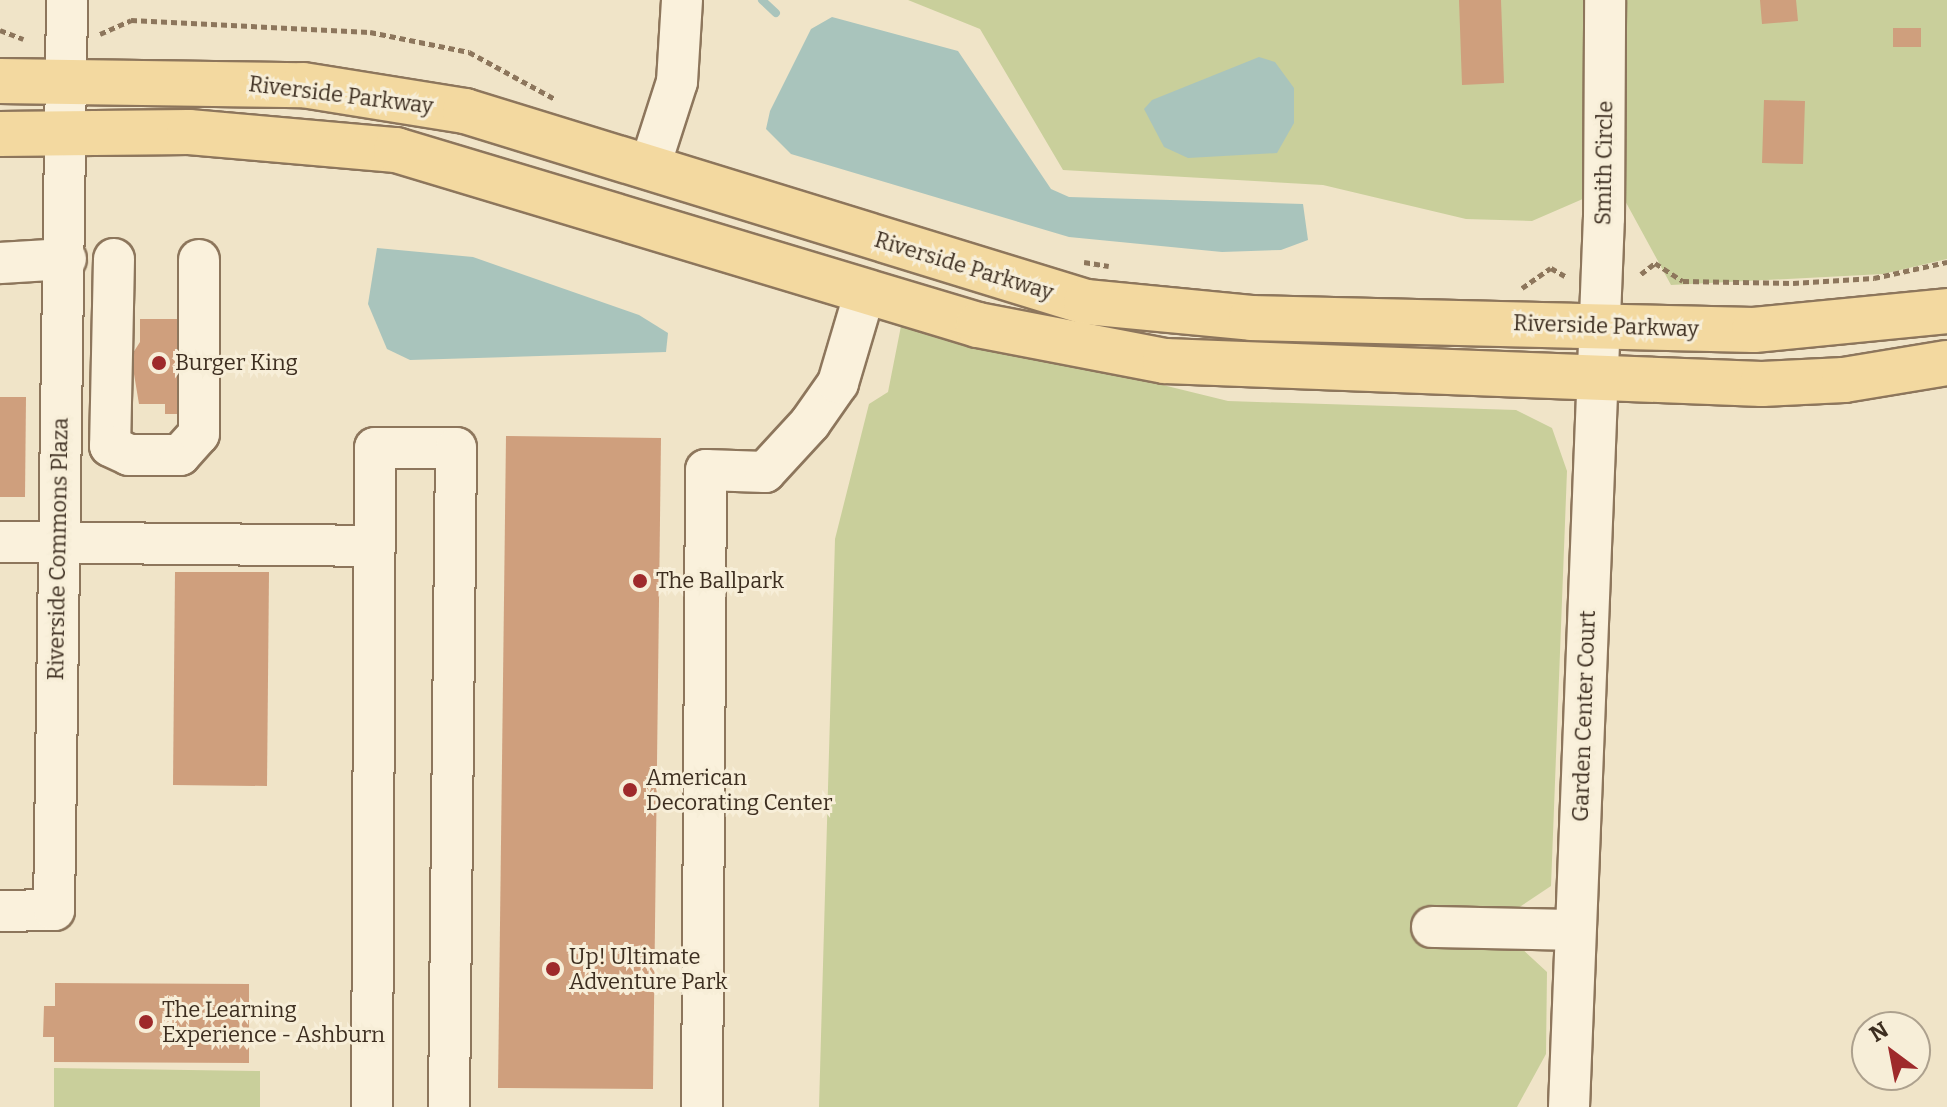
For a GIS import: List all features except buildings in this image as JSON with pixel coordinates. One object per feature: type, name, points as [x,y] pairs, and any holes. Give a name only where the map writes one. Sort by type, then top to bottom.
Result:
[{"type":"main road","name":"Riverside Parkway","points":[[0,81],[348,91],[465,111],[1086,302],[1251,318],[1597,326],[1833,327],[1947,311]]},
{"type":"main road","points":[[0,134],[283,136],[396,150],[1015,335],[1165,361],[1762,384],[1844,380],[1947,363]]},
{"type":"street","name":"Riverside Commons Plaza","points":[[0,911],[54,910],[68,133],[67,0]]},
{"type":"street","points":[[649,169],[677,82],[682,0]]},
{"type":"street","name":"Smith Circle","points":[[1597,326],[1605,0]]},
{"type":"street","points":[[0,263],[66,259]]},
{"type":"street","points":[[114,259],[110,446],[129,455],[180,455],[199,434],[199,260]]},
{"type":"street","points":[[702,1107],[706,470],[765,472],[810,423],[838,383],[865,292]]},
{"type":"street","name":"Garden Center Court","points":[[1569,1107],[1597,326]]},
{"type":"street","points":[[372,1107],[375,448],[456,448],[449,1107]]},
{"type":"street","points":[[0,542],[375,546]]},
{"type":"street","points":[[1432,927],[1573,930]]},
{"type":"path","points":[[105,30],[131,20],[370,32],[469,52],[559,100]]},
{"type":"path","points":[[0,30],[23,39]]},
{"type":"path","points":[[1073,261],[1126,268]]},
{"type":"path","points":[[1641,274],[1655,263],[1683,281],[1793,283],[1874,278],[1947,262]]},
{"type":"path","points":[[1513,288],[1551,268],[1565,276]]},
{"type":"green space","points":[[908,0],[1947,0],[1947,259],[1883,274],[1671,285],[1623,197],[1592,195],[1532,221],[1466,219],[1323,185],[1063,170],[980,29]]},
{"type":"green space","points":[[902,321],[1228,401],[1516,410],[1552,428],[1567,471],[1551,886],[1515,910],[1422,907],[1441,942],[1520,947],[1547,972],[1546,1054],[1517,1107],[819,1107],[835,539],[869,404],[888,392]]},
{"type":"green space","points":[[54,1068],[260,1071],[260,1107],[54,1107]]},
{"type":"water","points":[[832,17],[958,51],[1051,189],[1069,197],[1303,204],[1308,240],[1281,250],[1222,252],[1069,237],[791,154],[766,129],[770,111],[811,29]]},
{"type":"water","points":[[1259,57],[1275,62],[1294,88],[1294,123],[1277,153],[1188,158],[1164,147],[1144,109],[1152,100]]},
{"type":"water","points":[[377,248],[473,257],[639,315],[668,333],[666,352],[410,360],[387,349],[368,304]]},
{"type":"waterway","points":[[762,0],[776,13]]},
{"type":"place","name":"Burger King","points":[[159,363]]},
{"type":"place","name":"The Ballpark","points":[[640,581]]},
{"type":"place","name":"American Decorating Center","points":[[630,790]]},
{"type":"place","name":"Up! Ultimate Adventure Park","points":[[553,969]]},
{"type":"place","name":"The Learning Experience - Ashburn","points":[[146,1022]]}]
